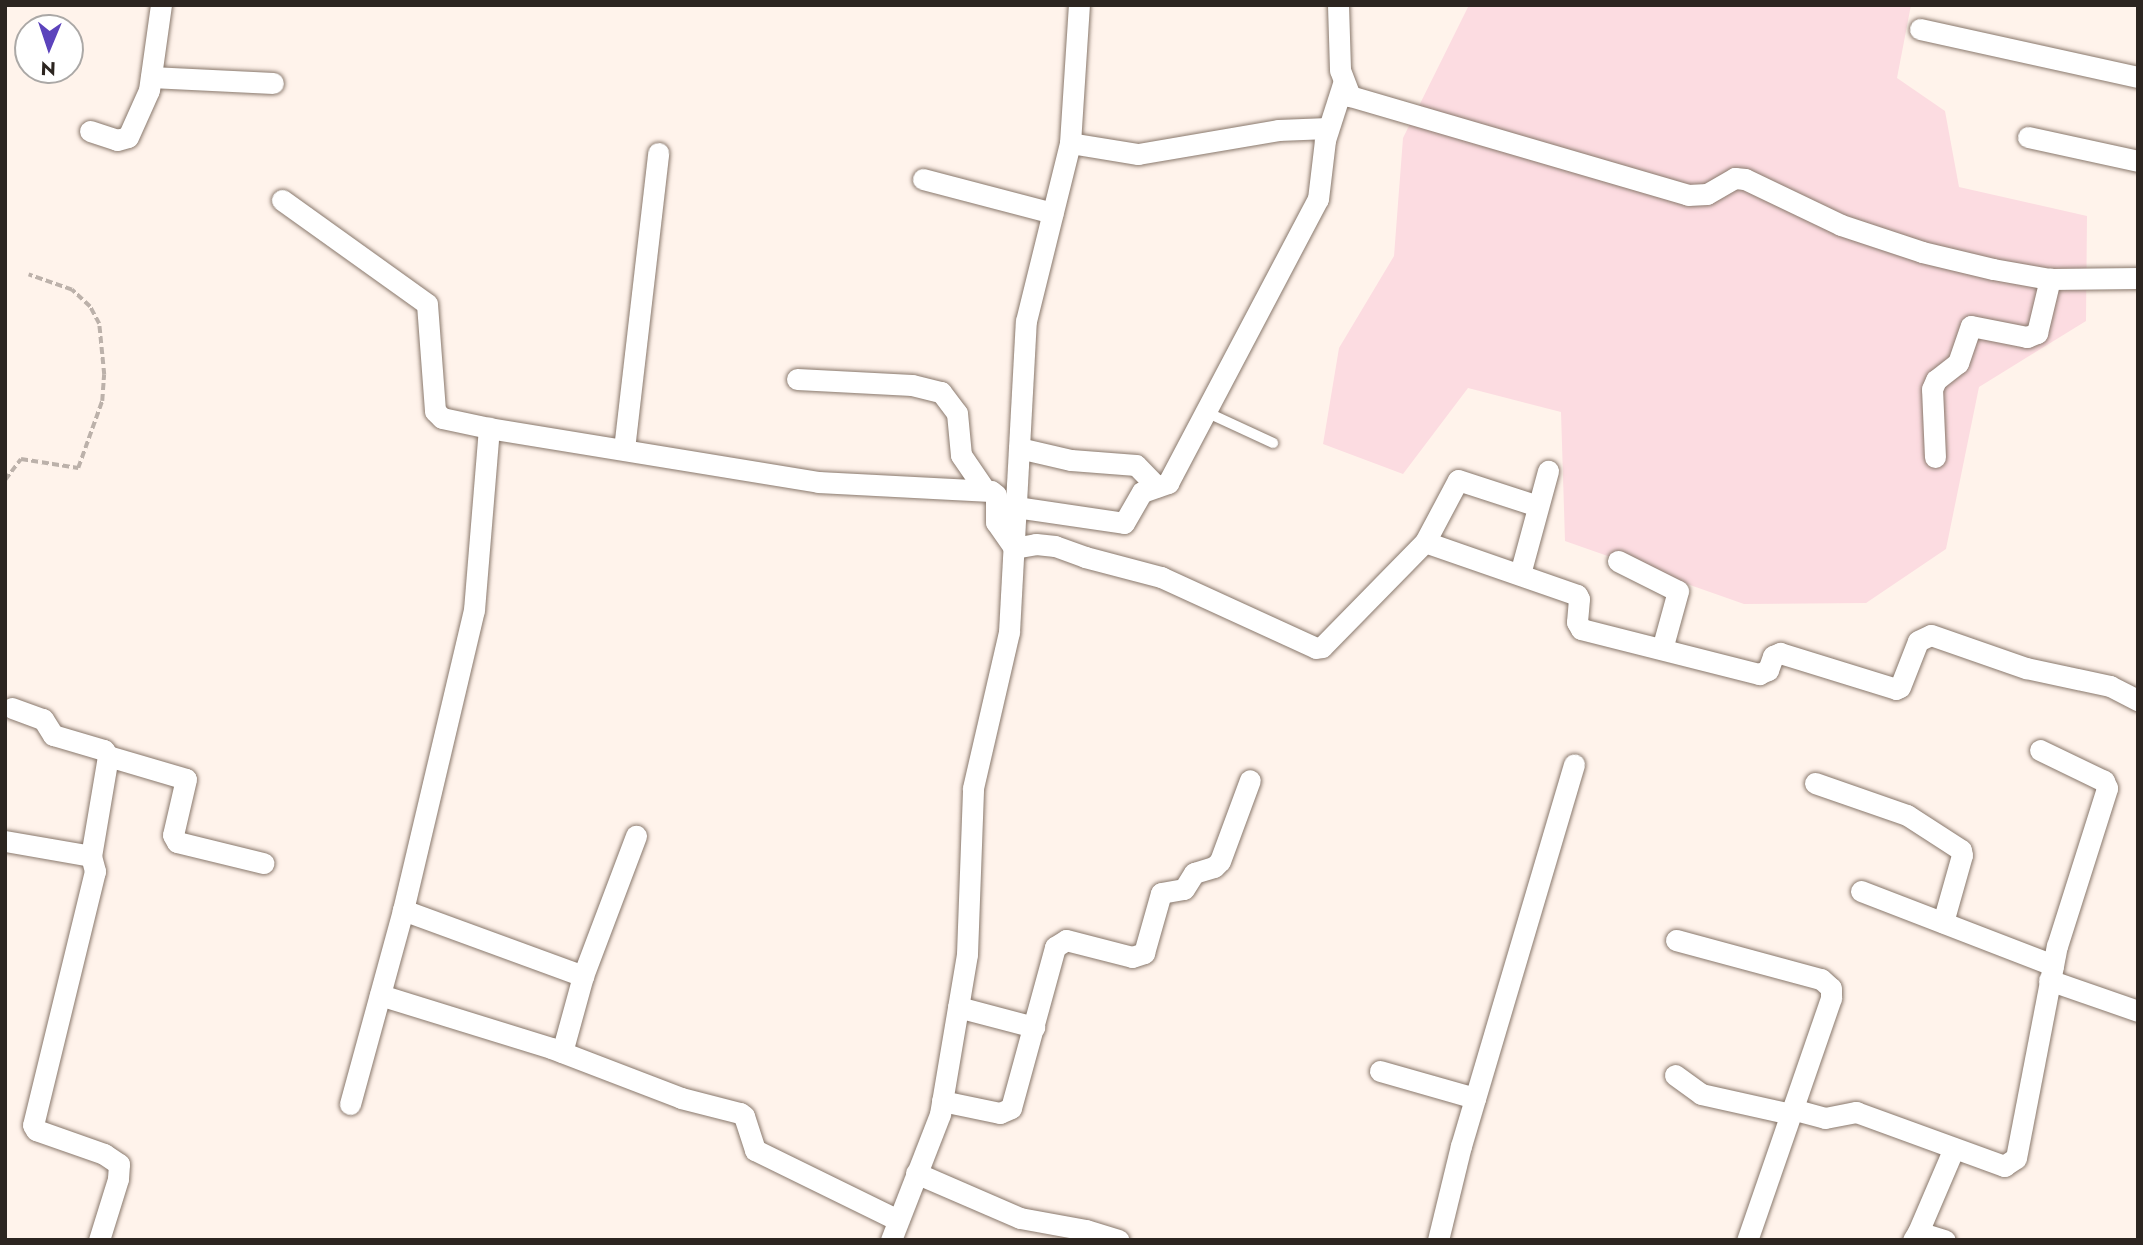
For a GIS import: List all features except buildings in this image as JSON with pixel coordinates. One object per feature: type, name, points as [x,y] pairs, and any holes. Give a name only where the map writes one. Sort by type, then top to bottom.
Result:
[{"type":"street","points":[[90,131],[117,140],[128,137],[140,114],[151,76],[161,5]]},
{"type":"street","points":[[380,995],[562,1052],[681,1098],[740,1113],[744,1116],[751,1145],[759,1153],[894,1230],[942,1101],[967,954],[973,788],[1009,632],[1026,321],[1070,143],[1079,5]]},
{"type":"street","points":[[1016,507],[1124,523],[1128,521],[1139,495],[1171,478],[1318,199],[1328,128],[1343,84],[1338,5]]},
{"type":"street","points":[[1920,29],[2138,77]]},
{"type":"street","points":[[151,76],[273,83]]},
{"type":"street","points":[[1343,84],[1350,96],[1688,195],[1707,194],[1735,178],[1745,179],[1819,216],[1878,238],[1993,269],[2050,279],[2138,278]]},
{"type":"street","points":[[1070,143],[1138,154],[1278,130],[1328,128]]},
{"type":"street","points":[[2028,137],[2138,162]]},
{"type":"street","points":[[624,449],[657,153]]},
{"type":"street","points":[[923,179],[1053,212]]},
{"type":"street","points":[[282,200],[420,296],[427,304],[438,415],[489,428],[818,482],[992,491],[996,495],[996,522],[1014,548]]},
{"type":"street","points":[[1935,457],[1932,389],[1936,380],[1958,363],[1971,326],[2033,336],[2037,333],[2050,279]]},
{"type":"street","points":[[797,379],[912,385],[941,392],[957,413],[961,456],[985,490]]},
{"type":"street","points":[[350,1104],[403,910],[474,610],[489,428]]},
{"type":"street","points":[[1019,448],[1071,460],[1136,465],[1157,487]]},
{"type":"street","points":[[1520,575],[1548,471]]},
{"type":"street","points":[[1014,548],[1036,544],[1055,546],[1085,557],[1161,577],[1316,648],[1322,647],[1425,542],[1458,480],[1462,479],[1538,506]]},
{"type":"street","points":[[1425,542],[1577,596],[1577,622],[1581,629],[1759,674],[1768,670],[1773,656],[1780,653],[1896,689],[1900,687],[1917,641],[1931,635],[2026,668],[2109,686],[2138,700]]},
{"type":"street","points":[[1618,561],[1678,591],[1662,649]]},
{"type":"street","points":[[12,708],[43,719],[52,735],[104,750],[108,756],[186,779],[173,835],[177,842],[263,863]]},
{"type":"street","points":[[1675,1075],[1701,1094],[1825,1118],[1856,1112],[2004,1166],[2016,1158],[2051,972],[2107,784],[2040,750]]},
{"type":"street","points":[[99,1240],[118,1179],[118,1164],[104,1154],[36,1130],[33,1125],[95,871],[90,856],[108,756]]},
{"type":"street","points":[[1438,1240],[1475,1098],[1574,764]]},
{"type":"street","points":[[942,1101],[1000,1113],[1011,1108],[1055,947],[1066,940],[1132,957],[1144,953],[1161,893],[1184,889],[1194,873],[1214,867],[1220,861],[1250,780]]},
{"type":"street","points":[[1815,783],[1907,816],[1957,846],[1962,855],[1943,922]]},
{"type":"street","points":[[562,1052],[583,976],[636,836]]},
{"type":"street","points":[[5,841],[90,856]]},
{"type":"street","points":[[1861,891],[1943,922],[2138,1011]]},
{"type":"street","points":[[403,910],[583,976]]},
{"type":"street","points":[[1676,940],[1828,983],[1831,998],[1747,1240]]},
{"type":"street","points":[[958,1007],[1034,1027]]},
{"type":"street","points":[[1380,1071],[1475,1098]]},
{"type":"street","points":[[1945,1240],[1915,1236],[1954,1148]]},
{"type":"street","points":[[916,1173],[1020,1218],[1086,1230],[1118,1240]]},
{"type":"lane","points":[[1206,412],[1273,443]]},
{"type":"path","points":[[5,480],[20,459],[78,468],[102,401],[104,375],[99,324],[90,307],[72,290],[29,275]]},
{"type":"shaded area","points":[[1469,5],[1911,5],[1897,78],[1945,111],[1959,187],[2087,216],[2086,321],[1979,387],[1946,549],[1866,603],[1744,604],[1565,541],[1561,412],[1468,388],[1403,474],[1323,444],[1339,348],[1394,256],[1403,138]]}]
